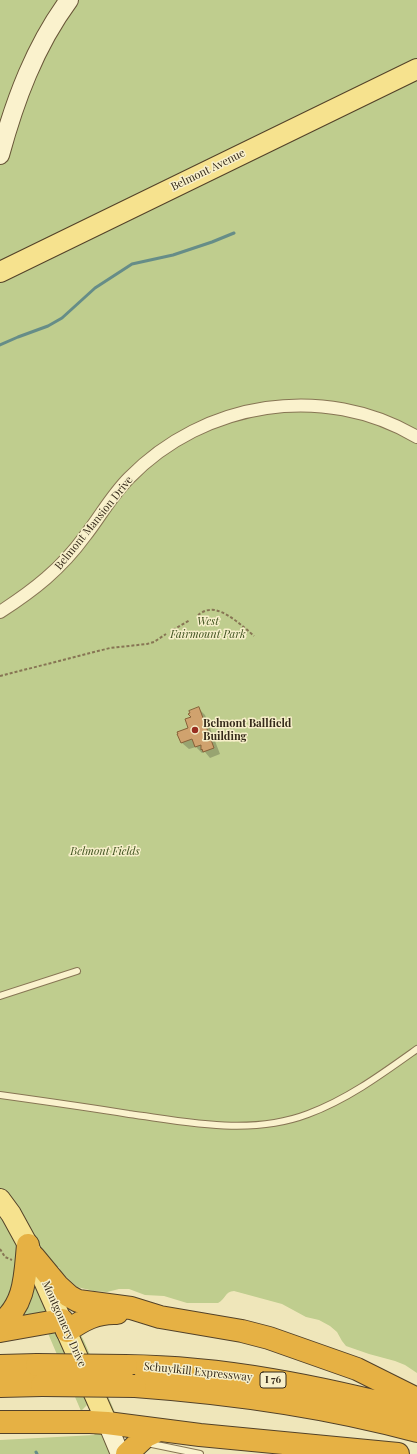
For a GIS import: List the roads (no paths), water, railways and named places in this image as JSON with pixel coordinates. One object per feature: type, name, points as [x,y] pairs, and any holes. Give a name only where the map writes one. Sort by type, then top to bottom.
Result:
[{"type":"highway","points":[[26,1254],[65,1293],[74,1298],[84,1302],[131,1308],[160,1317]]},
{"type":"highway","points":[[0,1324],[14,1310],[19,1299],[25,1275],[26,1254]]},
{"type":"highway","points":[[0,1331],[64,1326],[100,1314],[109,1313],[160,1317],[242,1331],[268,1338],[357,1369],[417,1399]]},
{"type":"highway","name":"Schuylkill Expressway","points":[[0,1366],[40,1375],[231,1395],[306,1406],[365,1417],[417,1431]]},
{"type":"highway","name":"Schuylkill Expressway","points":[[0,1386],[40,1375],[126,1366],[144,1366],[266,1379],[366,1398],[417,1412]]},
{"type":"highway","points":[[0,1422],[107,1423],[159,1430],[398,1454]]},
{"type":"highway","points":[[133,1447],[146,1436],[159,1430]]},
{"type":"main road","name":"Belmont Avenue","points":[[0,272],[417,69]]},
{"type":"main road","name":"Montgomery Drive","points":[[0,1199],[11,1214],[26,1254],[64,1326],[107,1423]]},
{"type":"street","points":[[0,155],[13,112],[32,62],[45,37],[69,0]]},
{"type":"street","name":"Belmont Mansion Drive","points":[[0,612],[36,588],[58,568],[84,538],[116,491],[142,465],[169,445],[198,428],[212,422],[247,411],[264,408],[300,406],[321,407],[377,418],[417,437]]},
{"type":"street","name":"Montgomery Drive","points":[[107,1423],[120,1454]]},
{"type":"lane","points":[[0,996],[77,972]]},
{"type":"lane","points":[[0,1095],[202,1124],[239,1126],[276,1123],[308,1114],[345,1098],[417,1049]]},
{"type":"lane","points":[[133,1447],[152,1445],[200,1454]]},
{"type":"waterway","points":[[0,345],[48,326],[62,318],[95,288],[132,264],[173,255],[234,233]]},
{"type":"place","name":"Belmont Ballfield Building","points":[[195,730]]},
{"type":"park label","name":"West Fairmount Park","points":[[208,628]]},
{"type":"park label","name":"Belmont Fields","points":[[105,852]]}]
